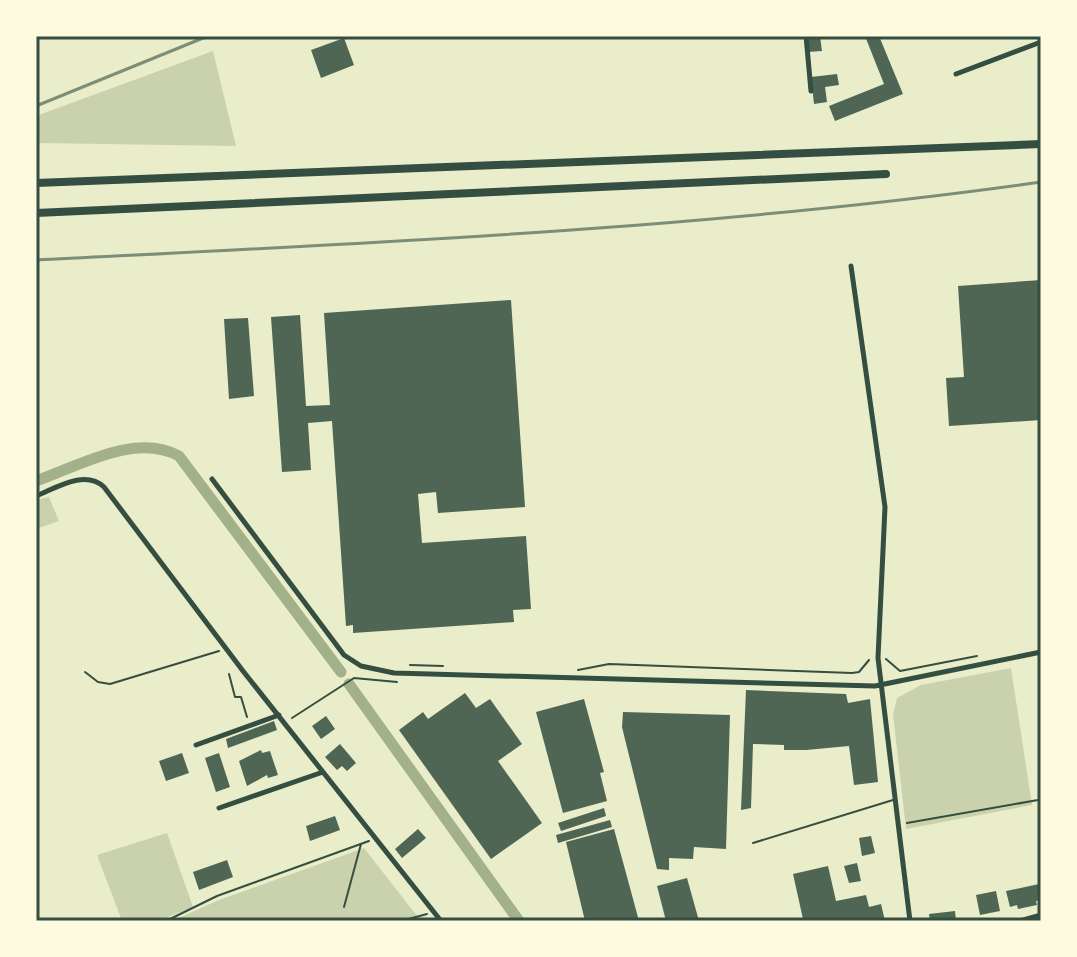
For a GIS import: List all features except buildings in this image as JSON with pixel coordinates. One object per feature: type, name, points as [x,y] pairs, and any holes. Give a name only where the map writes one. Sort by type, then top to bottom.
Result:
[{"type":"highway","points":[[36,183],[1041,144]]},
{"type":"highway","points":[[36,213],[886,174]]},
{"type":"street","points":[[806,36],[811,91]]},
{"type":"street","points":[[964,36],[973,36]]},
{"type":"street","points":[[956,74],[1041,42]]},
{"type":"street","points":[[851,266],[885,507],[885,560],[877,634],[880,686],[910,921]]},
{"type":"street","points":[[36,496],[80,479],[99,482],[240,667],[441,921]]},
{"type":"street","points":[[212,479],[344,655],[371,670],[514,677],[880,686],[1041,652]]},
{"type":"street","points":[[196,745],[279,715]]},
{"type":"street","points":[[219,808],[323,772]]},
{"type":"street","points":[[1020,921],[1041,915]]},
{"type":"lane","points":[[753,843],[895,799]]},
{"type":"path","points":[[36,78],[38,84]]},
{"type":"path","points":[[85,672],[98,682],[119,683],[226,649]]},
{"type":"path","points":[[891,665],[903,671],[980,656]]},
{"type":"path","points":[[229,674],[235,697],[241,697],[251,719]]},
{"type":"path","points":[[898,825],[1038,800]]},
{"type":"path","points":[[166,921],[217,896],[376,839]]},
{"type":"path","points":[[344,907],[361,844]]},
{"type":"path","points":[[401,921],[434,912]]},
{"type":"green space","points":[[213,51],[236,146],[36,143],[36,116]]},
{"type":"green space","points":[[49,497],[59,521],[36,529],[36,500]]},
{"type":"green space","points":[[1011,668],[1032,805],[906,829],[893,714],[897,698],[921,685]]},
{"type":"green space","points":[[167,833],[193,907],[158,921],[122,921],[97,855]]},
{"type":"green space","points":[[364,848],[421,921],[172,921],[219,900]]},
{"type":"waterway","points":[[36,481],[126,449],[162,450],[179,456],[341,672]]},
{"type":"waterway","points":[[349,684],[519,921]]},
{"type":"railway","points":[[36,106],[208,36]]},
{"type":"railway","points":[[36,260],[665,223],[791,212],[1041,182]]}]
